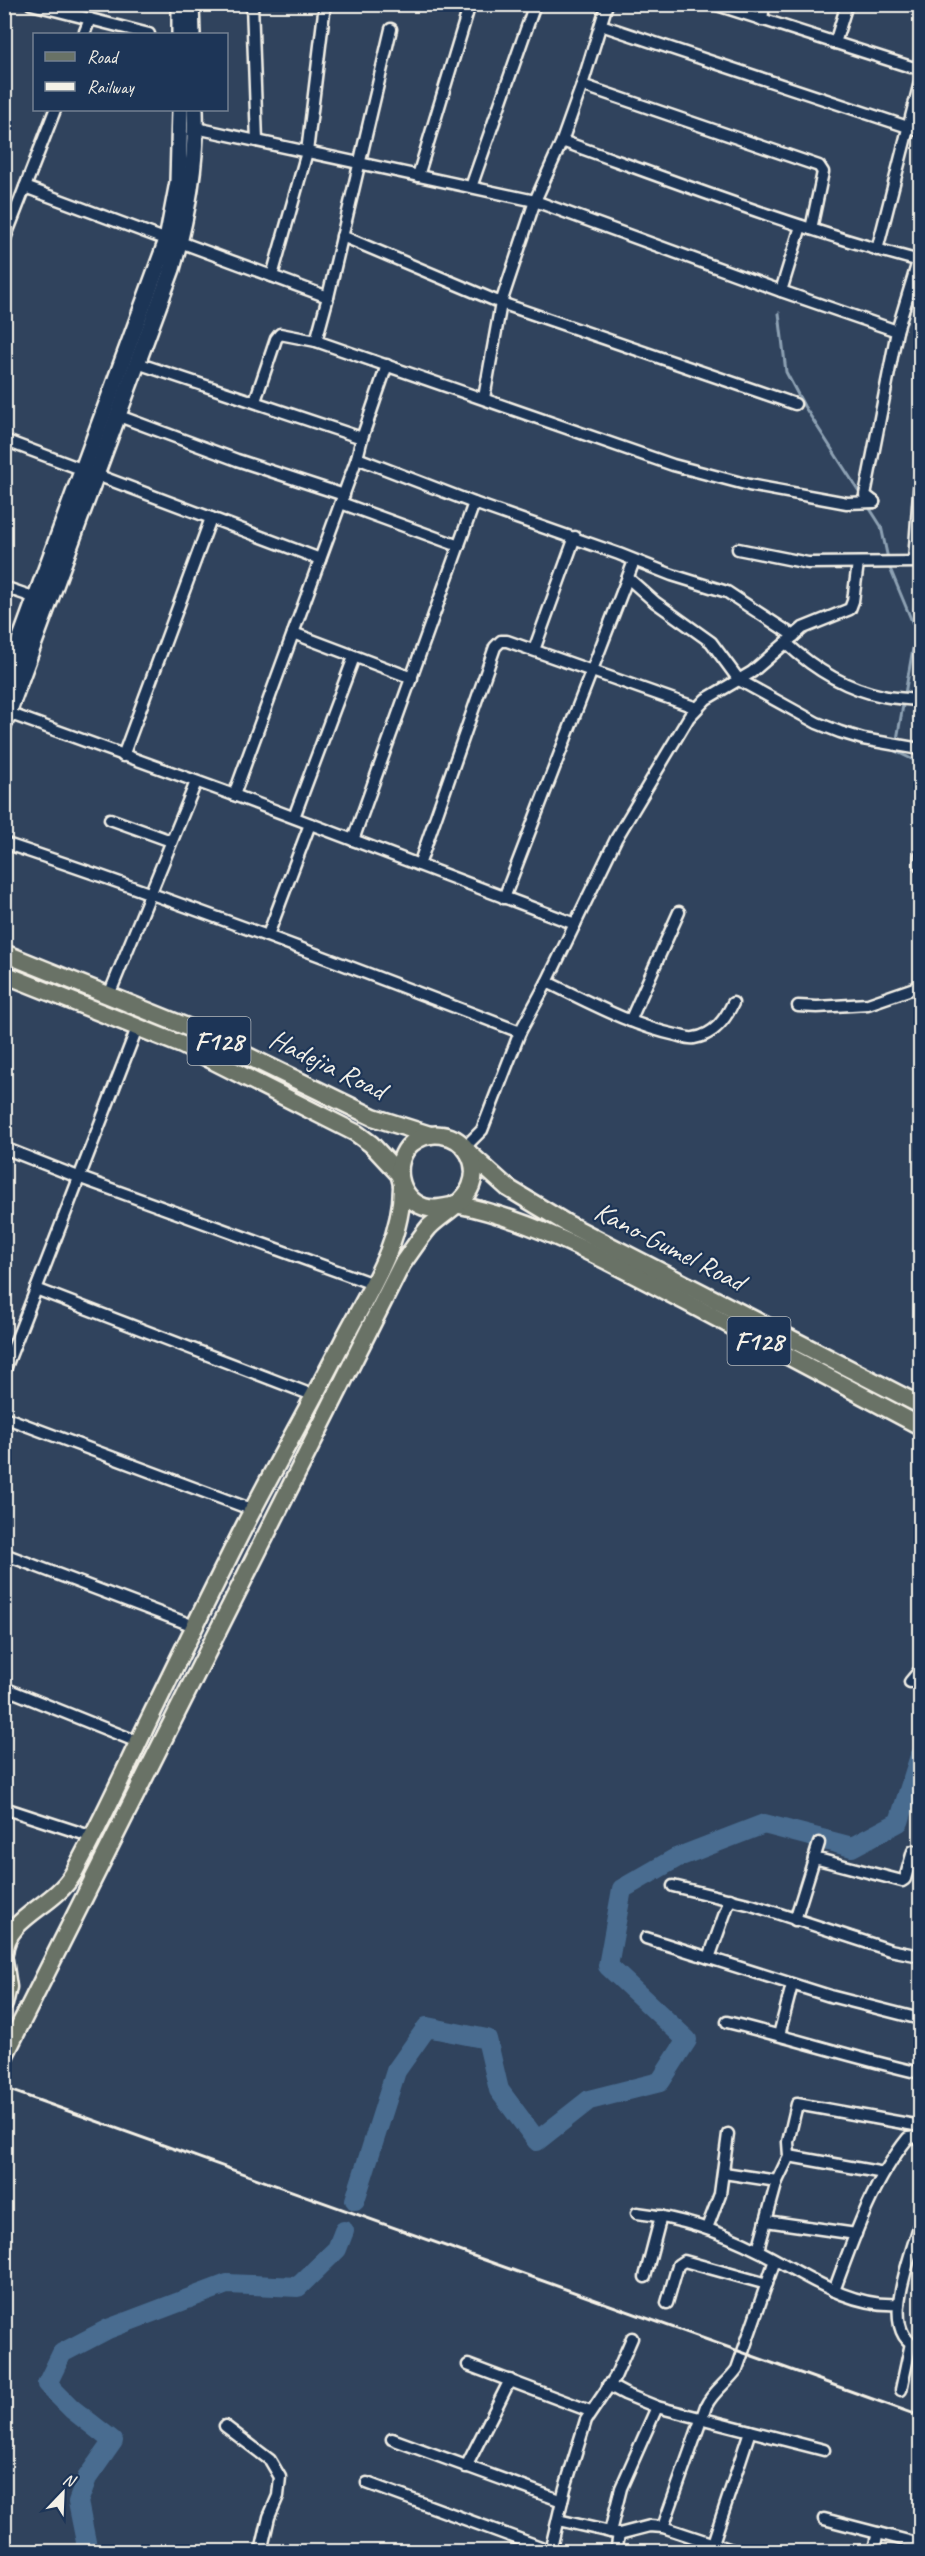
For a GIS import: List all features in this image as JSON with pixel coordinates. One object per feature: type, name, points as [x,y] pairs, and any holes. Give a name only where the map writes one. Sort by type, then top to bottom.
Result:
[{"type":"main road","name":"Hadejia Road","points":[[4,953],[192,1029],[373,1117],[430,1135]]},
{"type":"main road","name":"Hadejia Road","points":[[4,974],[192,1049],[356,1133],[370,1144],[400,1180]]},
{"type":"main road","name":"F128","points":[[430,1135],[443,1135],[455,1139],[467,1150]]},
{"type":"main road","points":[[4,1954],[5,1945],[12,1931],[61,1892],[93,1837],[194,1626],[373,1284],[399,1224],[400,1163],[411,1144],[430,1135]]},
{"type":"main road","points":[[4,2057],[385,1297],[416,1244],[453,1205],[465,1197],[471,1187],[474,1175],[473,1163],[467,1150]]},
{"type":"main road","name":"Kano-Gumel Road","points":[[467,1150],[508,1188],[566,1223],[921,1405]]},
{"type":"main road","name":"F128","points":[[400,1180],[410,1198],[422,1206],[436,1209],[453,1205]]},
{"type":"main road","name":"Kano-Gumel Road","points":[[453,1205],[497,1213],[558,1239],[640,1278],[921,1425]]},
{"type":"main road","points":[[4,1960],[8,1988],[4,2004]]},
{"type":"street","points":[[180,4],[180,33]]},
{"type":"street","points":[[191,4],[192,33]]},
{"type":"street","points":[[252,4],[257,141]]},
{"type":"street","points":[[272,276],[307,152],[325,4]]},
{"type":"street","points":[[418,176],[470,4]]},
{"type":"street","points":[[471,187],[535,4]]},
{"type":"street","points":[[484,398],[501,303],[535,201],[562,141],[582,85],[607,4]]},
{"type":"street","points":[[714,4],[835,43],[921,67]]},
{"type":"street","points":[[762,20],[764,4]]},
{"type":"street","points":[[835,43],[847,4]]},
{"type":"street","points":[[33,5],[144,33]]},
{"type":"street","points":[[84,33],[90,19]]},
{"type":"street","points":[[601,25],[915,129]]},
{"type":"street","points":[[316,340],[391,29]]},
{"type":"street","points":[[877,250],[915,129],[921,82]]},
{"type":"street","points":[[582,85],[819,166],[823,172],[806,227],[781,291]]},
{"type":"street","points":[[4,242],[55,111]]},
{"type":"street","points":[[180,111],[174,241],[91,471],[6,719],[123,756],[234,795],[575,924]]},
{"type":"street","points":[[4,684],[10,653],[91,471],[119,416],[192,179],[195,111]]},
{"type":"street","points":[[196,128],[535,201],[897,331]]},
{"type":"street","points":[[255,401],[276,339],[280,334],[316,340],[673,465],[749,485],[847,503],[870,498],[897,331],[920,258],[877,250],[806,227],[562,141]]},
{"type":"street","points":[[24,187],[328,297]]},
{"type":"street","points":[[342,236],[501,303],[795,404]]},
{"type":"street","points":[[136,363],[362,438]]},
{"type":"street","points":[[234,795],[357,458],[387,365]]},
{"type":"street","points":[[119,416],[342,499],[459,546]]},
{"type":"street","points":[[4,440],[320,559]]},
{"type":"street","points":[[357,458],[474,503],[575,537],[672,575],[728,592],[790,639],[802,658],[820,669],[857,689],[884,697],[912,699]]},
{"type":"street","points":[[738,549],[808,563],[918,561],[921,478]]},
{"type":"street","points":[[353,840],[474,503]]},
{"type":"street","points":[[123,756],[212,518]]},
{"type":"street","points":[[534,650],[575,537]]},
{"type":"street","points":[[504,898],[634,561]]},
{"type":"street","points":[[467,1150],[482,1130],[520,1032],[548,982],[616,839],[674,739],[706,699],[752,672],[811,623],[850,609],[858,563]]},
{"type":"street","points":[[628,578],[655,602],[711,642],[739,680],[817,723],[840,732],[921,750]]},
{"type":"street","points":[[4,586],[36,598]]},
{"type":"street","points":[[293,633],[412,678]]},
{"type":"street","points":[[419,866],[495,647],[501,641],[534,650],[697,708]]},
{"type":"street","points":[[294,818],[354,657]]},
{"type":"street","points":[[109,995],[196,782]]},
{"type":"street","points":[[110,819],[171,841]]},
{"type":"street","points":[[268,935],[310,824]]},
{"type":"street","points":[[4,843],[268,935],[520,1032]]},
{"type":"street","points":[[921,856],[921,866]]},
{"type":"street","points":[[630,1021],[679,912]]},
{"type":"street","points":[[548,982],[630,1021],[658,1031],[693,1038],[714,1031],[727,1016],[733,1003]]},
{"type":"street","points":[[798,1006],[861,1005],[921,986]]},
{"type":"street","points":[[4,1372],[137,1028]]},
{"type":"street","points":[[4,1148],[373,1284]]},
{"type":"street","points":[[36,1289],[315,1396]]},
{"type":"street","points":[[4,1417],[253,1510]]},
{"type":"street","points":[[4,1554],[194,1626]]},
{"type":"street","points":[[910,1682],[921,1670]]},
{"type":"street","points":[[4,1688],[138,1742]]},
{"type":"street","points":[[4,1808],[93,1837]]},
{"type":"street","points":[[795,1920],[819,1843]]},
{"type":"street","points":[[814,1858],[902,1881],[905,1879],[913,1851]]},
{"type":"street","points":[[673,1886],[730,1899],[890,1950],[921,1956]]},
{"type":"street","points":[[709,1958],[730,1899]]},
{"type":"street","points":[[646,1938],[792,1985],[921,2019]]},
{"type":"street","points":[[779,2035],[792,1985]]},
{"type":"street","points":[[727,2022],[859,2059],[921,2073]]},
{"type":"street","points":[[758,2250],[777,2181],[789,2156],[788,2142],[798,2103],[921,2126]]},
{"type":"street","points":[[707,2228],[720,2194],[728,2134]]},
{"type":"street","points":[[834,2291],[856,2234],[885,2173],[908,2138],[921,2137]]},
{"type":"street","points":[[789,2156],[885,2173]]},
{"type":"street","points":[[724,2173],[777,2181]]},
{"type":"street","points":[[637,2213],[661,2216],[707,2228],[758,2250],[834,2291],[885,2306],[899,2304]]},
{"type":"street","points":[[645,2277],[661,2216]]},
{"type":"street","points":[[766,2221],[856,2234]]},
{"type":"street","points":[[901,2390],[916,2345],[904,2335],[900,2323],[899,2304],[903,2275],[917,2248],[921,2222]]},
{"type":"street","points":[[663,2527],[710,2397],[730,2379],[736,2369],[775,2260]]},
{"type":"street","points":[[667,2303],[680,2261],[767,2284]]},
{"type":"street","points":[[367,2483],[551,2551],[562,2501],[590,2412],[615,2377],[632,2338]]},
{"type":"street","points":[[468,2365],[590,2412]]},
{"type":"street","points":[[466,2467],[510,2380]]},
{"type":"street","points":[[608,2385],[657,2407],[824,2450]]},
{"type":"street","points":[[616,2552],[614,2533],[621,2488],[657,2407]]},
{"type":"street","points":[[225,2426],[270,2460],[280,2477],[278,2496],[268,2517],[261,2552]]},
{"type":"street","points":[[719,2547],[750,2431]]},
{"type":"street","points":[[392,2439],[562,2501]]},
{"type":"street","points":[[824,2519],[921,2544]]},
{"type":"street","points":[[558,2520],[614,2533],[650,2526],[663,2527],[738,2552]]},
{"type":"street","points":[[873,2552],[878,2534]]},
{"type":"waterway","points":[[779,313],[786,372],[804,406],[862,496]]},
{"type":"waterway","points":[[867,504],[881,526],[888,559]]},
{"type":"waterway","points":[[889,566],[916,631],[895,751],[920,763]]},
{"type":"waterway","points":[[355,2200],[396,2071],[427,2027],[487,2039],[499,2090],[537,2141],[589,2100],[660,2082],[687,2040],[608,1966],[622,1889],[676,1858],[764,1824],[852,1847],[899,1822],[920,1756]]},
{"type":"waterway","points":[[88,2552],[78,2502],[87,2478],[113,2441],[72,2409],[47,2384],[62,2353],[108,2329],[227,2284],[298,2287],[337,2249],[344,2231]]},
{"type":"railway","points":[[4,2088],[920,2416]]}]
